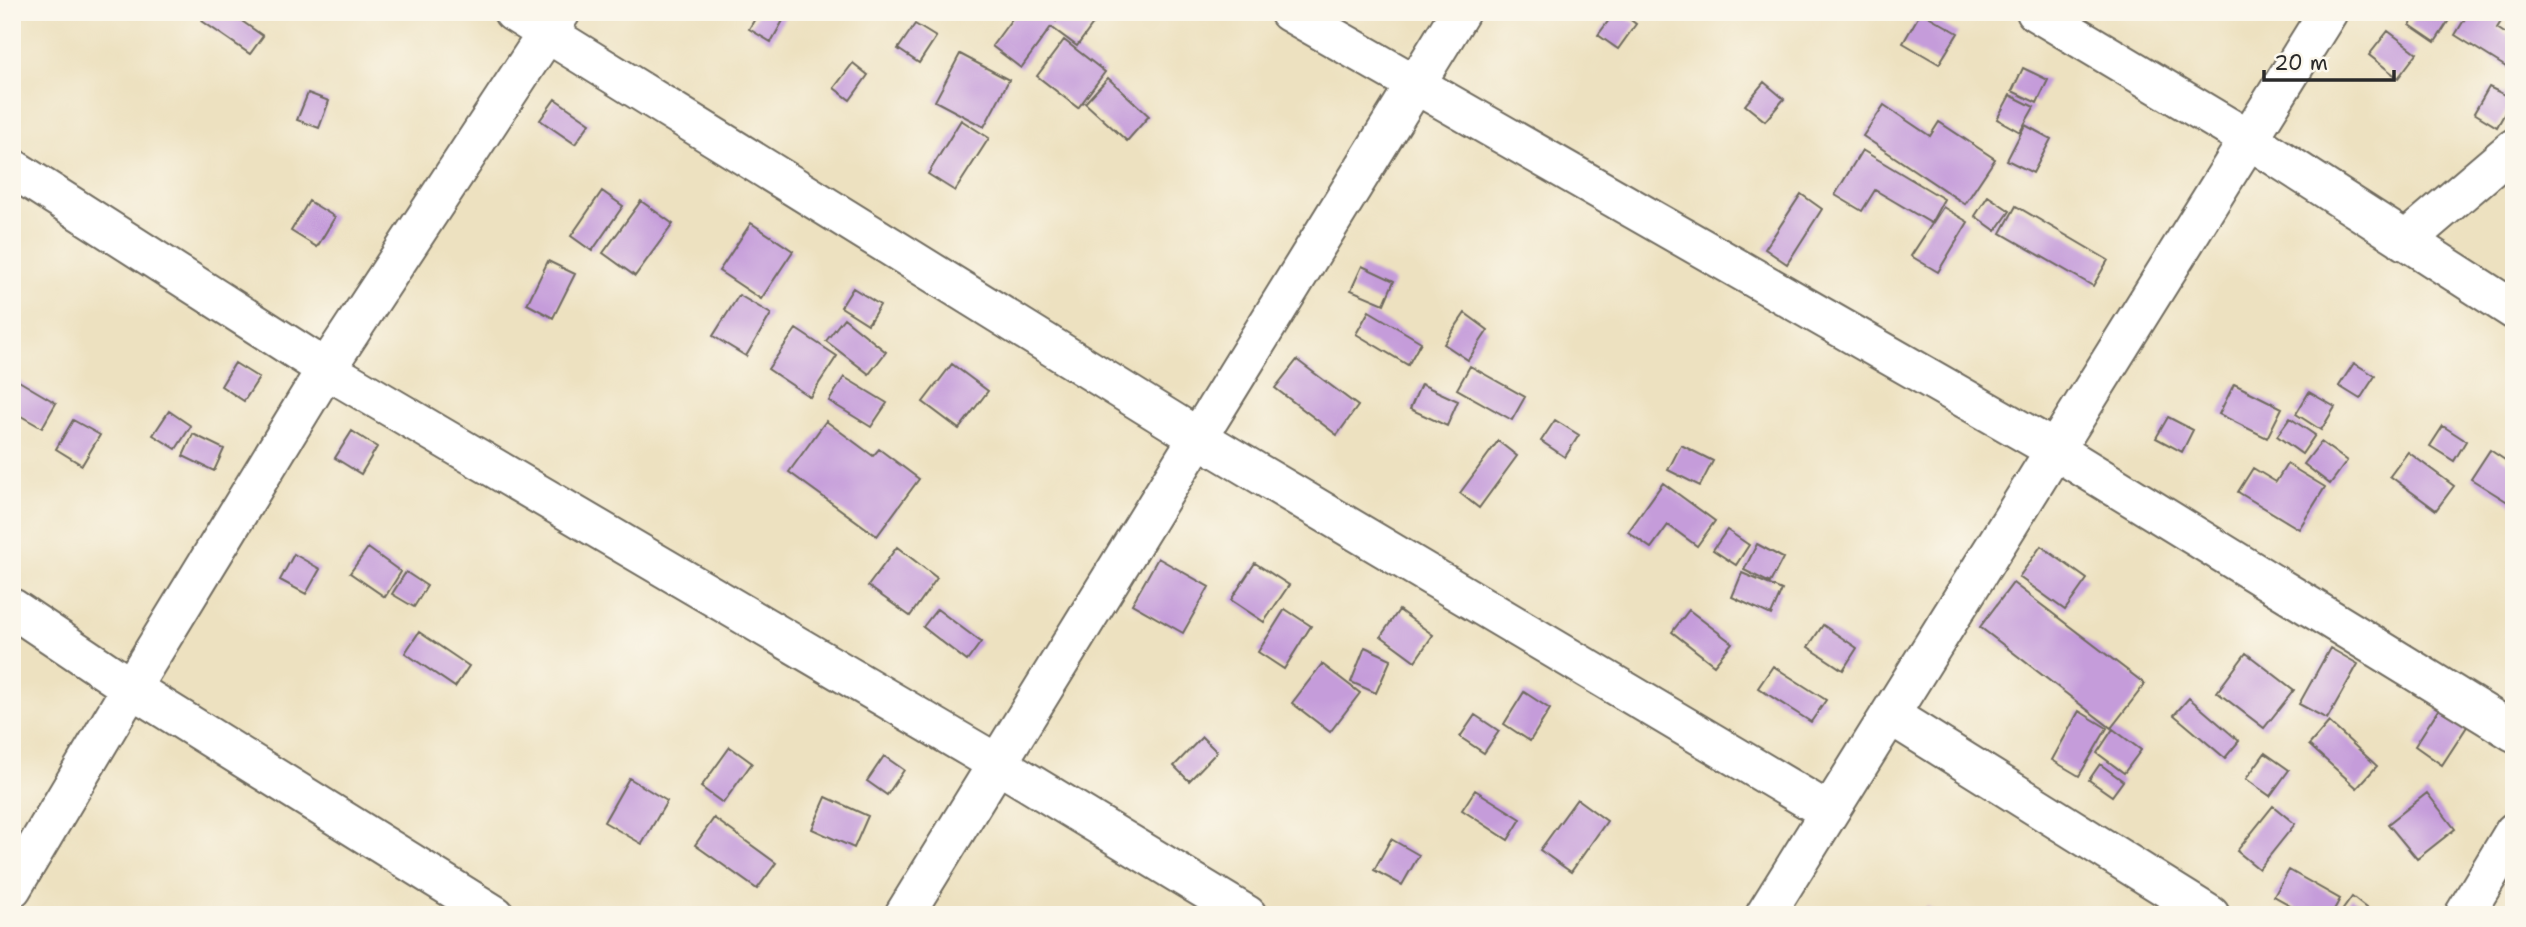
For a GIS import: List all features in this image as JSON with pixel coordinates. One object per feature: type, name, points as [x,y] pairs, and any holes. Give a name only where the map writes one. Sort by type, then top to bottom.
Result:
[{"type":"street","points":[[513,12],[554,22],[1199,438],[1829,812]]},
{"type":"street","points":[[1289,12],[2055,450],[2514,732]]},
{"type":"street","points":[[904,915],[1417,86],[1460,12]]},
{"type":"street","points":[[2036,12],[2250,140],[2514,310]]},
{"type":"street","points":[[1765,915],[2328,12]]},
{"type":"street","points":[[12,888],[326,369],[554,22]]},
{"type":"street","points":[[2405,241],[2514,148]]},
{"type":"street","points":[[12,168],[326,369],[998,764],[1248,915]]},
{"type":"street","points":[[12,608],[131,688],[495,915]]},
{"type":"street","points":[[1889,715],[2210,915]]},
{"type":"street","points":[[2464,915],[2514,832]]},
{"type":"building","points":[[208,12],[229,12],[263,36],[250,54],[202,21]]},
{"type":"building","points":[[759,12],[777,12],[785,17],[771,42],[749,29]]},
{"type":"building","points":[[1017,12],[1044,12],[1056,21],[1063,12],[1102,12],[1077,46],[1051,27],[1021,68],[992,46]]},
{"type":"building","points":[[1615,12],[1620,12],[1636,24],[1618,49],[1598,35]]},
{"type":"building","points":[[1921,12],[1958,33],[1939,64],[1903,43]]},
{"type":"building","points":[[2418,12],[2444,12],[2451,17],[2435,42],[2410,25]]},
{"type":"building","points":[[2469,12],[2507,12],[2497,28],[2514,39],[2514,72],[2455,35]]},
{"type":"building","points":[[915,24],[936,37],[919,63],[898,49]]},
{"type":"building","points":[[2388,31],[2417,53],[2398,78],[2369,55]]},
{"type":"building","points":[[1064,40],[1105,72],[1078,108],[1037,76]]},
{"type":"building","points":[[960,54],[1009,80],[984,127],[935,101]]},
{"type":"building","points":[[853,63],[868,75],[850,100],[834,88]]},
{"type":"building","points":[[2023,68],[2048,80],[2037,103],[2012,91]]},
{"type":"building","points":[[1108,78],[1149,116],[1127,141],[1085,103]]},
{"type":"building","points":[[1764,82],[1784,99],[1765,121],[1745,105]]},
{"type":"building","points":[[2489,87],[2513,99],[2497,127],[2474,113]]},
{"type":"building","points":[[308,93],[329,101],[319,128],[297,120]]},
{"type":"building","points":[[2010,95],[2034,107],[2020,132],[1997,119]]},
{"type":"building","points":[[555,99],[590,123],[575,144],[540,120]]},
{"type":"building","points":[[1884,105],[1930,136],[1939,122],[1995,159],[1965,204],[1863,136]]},
{"type":"building","points":[[961,120],[989,138],[955,191],[928,174]]},
{"type":"building","points":[[2025,125],[2051,139],[2033,173],[2007,160]]},
{"type":"building","points":[[1862,150],[1944,199],[1931,223],[1875,190],[1862,211],[1835,195]]},
{"type":"building","points":[[602,191],[623,206],[592,251],[571,236]]},
{"type":"building","points":[[1801,194],[1822,209],[1787,264],[1765,249]]},
{"type":"building","points":[[1988,196],[2010,211],[1996,231],[1975,216]]},
{"type":"building","points":[[309,201],[335,217],[317,247],[291,231]]},
{"type":"building","points":[[641,201],[673,224],[635,276],[603,253]]},
{"type":"building","points":[[2016,206],[2108,260],[2093,286],[2001,233]]},
{"type":"building","points":[[1943,207],[1968,222],[1938,272],[1911,256]]},
{"type":"building","points":[[751,223],[793,251],[761,299],[719,271]]},
{"type":"building","points":[[548,261],[575,274],[553,318],[527,304]]},
{"type":"building","points":[[1362,266],[1394,281],[1384,304],[1351,290]]},
{"type":"building","points":[[853,288],[880,305],[868,324],[841,307]]},
{"type":"building","points":[[739,295],[771,314],[746,356],[713,336]]},
{"type":"building","points":[[1369,311],[1421,342],[1408,365],[1356,334]]},
{"type":"building","points":[[1465,313],[1488,330],[1468,360],[1444,344]]},
{"type":"building","points":[[844,318],[886,352],[869,374],[826,341]]},
{"type":"building","points":[[796,329],[837,356],[810,397],[768,369]]},
{"type":"building","points":[[1297,360],[1358,406],[1337,435],[1275,388]]},
{"type":"building","points":[[235,363],[259,378],[244,401],[221,386]]},
{"type":"building","points":[[2354,363],[2375,376],[2360,399],[2339,386]]},
{"type":"building","points":[[952,364],[988,391],[959,429],[923,402]]},
{"type":"building","points":[[1470,366],[1525,397],[1512,420],[1457,389]]},
{"type":"building","points":[[12,377],[56,403],[42,428],[12,411]]},
{"type":"building","points":[[844,377],[887,403],[871,427],[829,401]]},
{"type":"building","points":[[1421,384],[1458,401],[1447,426],[1410,409]]},
{"type":"building","points":[[2234,384],[2282,408],[2267,438],[2219,414]]},
{"type":"building","points":[[2309,392],[2335,407],[2321,430],[2296,414]]},
{"type":"building","points":[[169,411],[191,426],[176,449],[153,435]]},
{"type":"building","points":[[2168,417],[2193,430],[2182,452],[2156,438]]},
{"type":"building","points":[[2290,418],[2315,435],[2302,454],[2277,436]]},
{"type":"building","points":[[73,420],[100,435],[82,465],[56,449]]},
{"type":"building","points":[[1555,420],[1579,435],[1565,457],[1541,441]]},
{"type":"building","points":[[826,421],[873,456],[879,449],[919,479],[877,536],[789,472]]},
{"type":"building","points":[[2443,426],[2466,441],[2454,461],[2430,446]]},
{"type":"building","points":[[352,431],[377,447],[361,474],[335,458]]},
{"type":"building","points":[[193,434],[224,449],[214,471],[183,456]]},
{"type":"building","points":[[1498,441],[1517,456],[1479,508],[1460,493]]},
{"type":"building","points":[[2321,442],[2347,461],[2330,484],[2304,464]]},
{"type":"building","points":[[1681,445],[1713,461],[1700,486],[1668,470]]},
{"type":"building","points":[[2490,450],[2514,466],[2514,506],[2471,479]]},
{"type":"building","points":[[2408,452],[2454,486],[2436,510],[2390,476]]},
{"type":"building","points":[[2287,464],[2325,487],[2299,529],[2238,492],[2253,468],[2276,482]]},
{"type":"building","points":[[1663,483],[1715,521],[1697,546],[1668,525],[1651,548],[1628,532]]},
{"type":"building","points":[[1727,530],[1749,545],[1736,565],[1713,550]]},
{"type":"building","points":[[1757,544],[1783,558],[1770,583],[1744,570]]},
{"type":"building","points":[[2041,546],[2087,579],[2065,610],[2019,577]]},
{"type":"building","points":[[897,547],[937,578],[910,616],[868,586]]},
{"type":"building","points":[[368,548],[401,572],[385,597],[350,573]]},
{"type":"building","points":[[294,554],[320,569],[306,594],[280,580]]},
{"type":"building","points":[[1158,558],[1209,587],[1183,633],[1132,604]]},
{"type":"building","points":[[1255,563],[1289,585],[1264,622],[1231,600]]},
{"type":"building","points":[[406,572],[427,586],[414,607],[392,594]]},
{"type":"building","points":[[1742,573],[1782,590],[1771,615],[1732,597]]},
{"type":"building","points":[[2013,583],[2145,684],[2111,728],[1980,627]]},
{"type":"building","points":[[937,609],[981,642],[967,661],[923,627]]},
{"type":"building","points":[[1285,609],[1311,626],[1284,669],[1258,652]]},
{"type":"building","points":[[1399,610],[1433,635],[1415,661],[1381,636]]},
{"type":"building","points":[[1689,610],[1732,643],[1714,665],[1672,632]]},
{"type":"building","points":[[1823,625],[1857,648],[1843,670],[1808,647]]},
{"type":"building","points":[[419,632],[469,666],[455,687],[405,653]]},
{"type":"building","points":[[1365,647],[1391,659],[1376,693],[1351,682]]},
{"type":"building","points":[[2330,648],[2358,664],[2327,719],[2299,704]]},
{"type":"building","points":[[2246,653],[2294,690],[2264,728],[2217,692]]},
{"type":"building","points":[[1322,664],[1360,693],[1330,732],[1292,703]]},
{"type":"building","points":[[1773,666],[1826,700],[1811,722],[1758,688]]},
{"type":"building","points":[[1524,692],[1550,709],[1530,741],[1504,724]]},
{"type":"building","points":[[2189,698],[2239,741],[2225,758],[2174,715]]},
{"type":"building","points":[[2440,707],[2468,725],[2442,765],[2415,746]]},
{"type":"building","points":[[2079,711],[2107,728],[2079,776],[2052,760]]},
{"type":"building","points":[[1475,715],[1499,731],[1484,753],[1460,737]]},
{"type":"building","points":[[2329,722],[2377,766],[2357,788],[2309,745]]},
{"type":"building","points":[[2113,729],[2141,750],[2124,773],[2097,753]]},
{"type":"building","points":[[1202,737],[1217,752],[1189,781],[1174,766]]},
{"type":"building","points":[[730,747],[752,763],[723,803],[701,787]]},
{"type":"building","points":[[2265,753],[2289,770],[2270,796],[2246,779]]},
{"type":"building","points":[[884,756],[904,770],[887,795],[867,781]]},
{"type":"building","points":[[2100,764],[2123,781],[2112,796],[2089,780]]},
{"type":"building","points":[[629,778],[667,801],[642,844],[604,822]]},
{"type":"building","points":[[1475,790],[1521,819],[1508,840],[1462,810]]},
{"type":"building","points":[[2427,793],[2455,829],[2417,859],[2388,824]]},
{"type":"building","points":[[826,797],[868,816],[854,848],[812,829]]},
{"type":"building","points":[[1577,799],[1607,821],[1571,872],[1540,850]]},
{"type":"building","points":[[2273,806],[2295,824],[2259,869],[2237,851]]},
{"type":"building","points":[[714,818],[776,863],[757,889],[695,845]]},
{"type":"building","points":[[1391,839],[1419,855],[1402,885],[1374,870]]},
{"type":"building","points":[[2289,870],[2340,899],[2331,915],[2308,915],[2274,896]]},
{"type":"building","points":[[2352,897],[2375,915],[2339,915]]},
{"type":"building","points":[[1927,906],[1939,915],[1920,915]]}]
